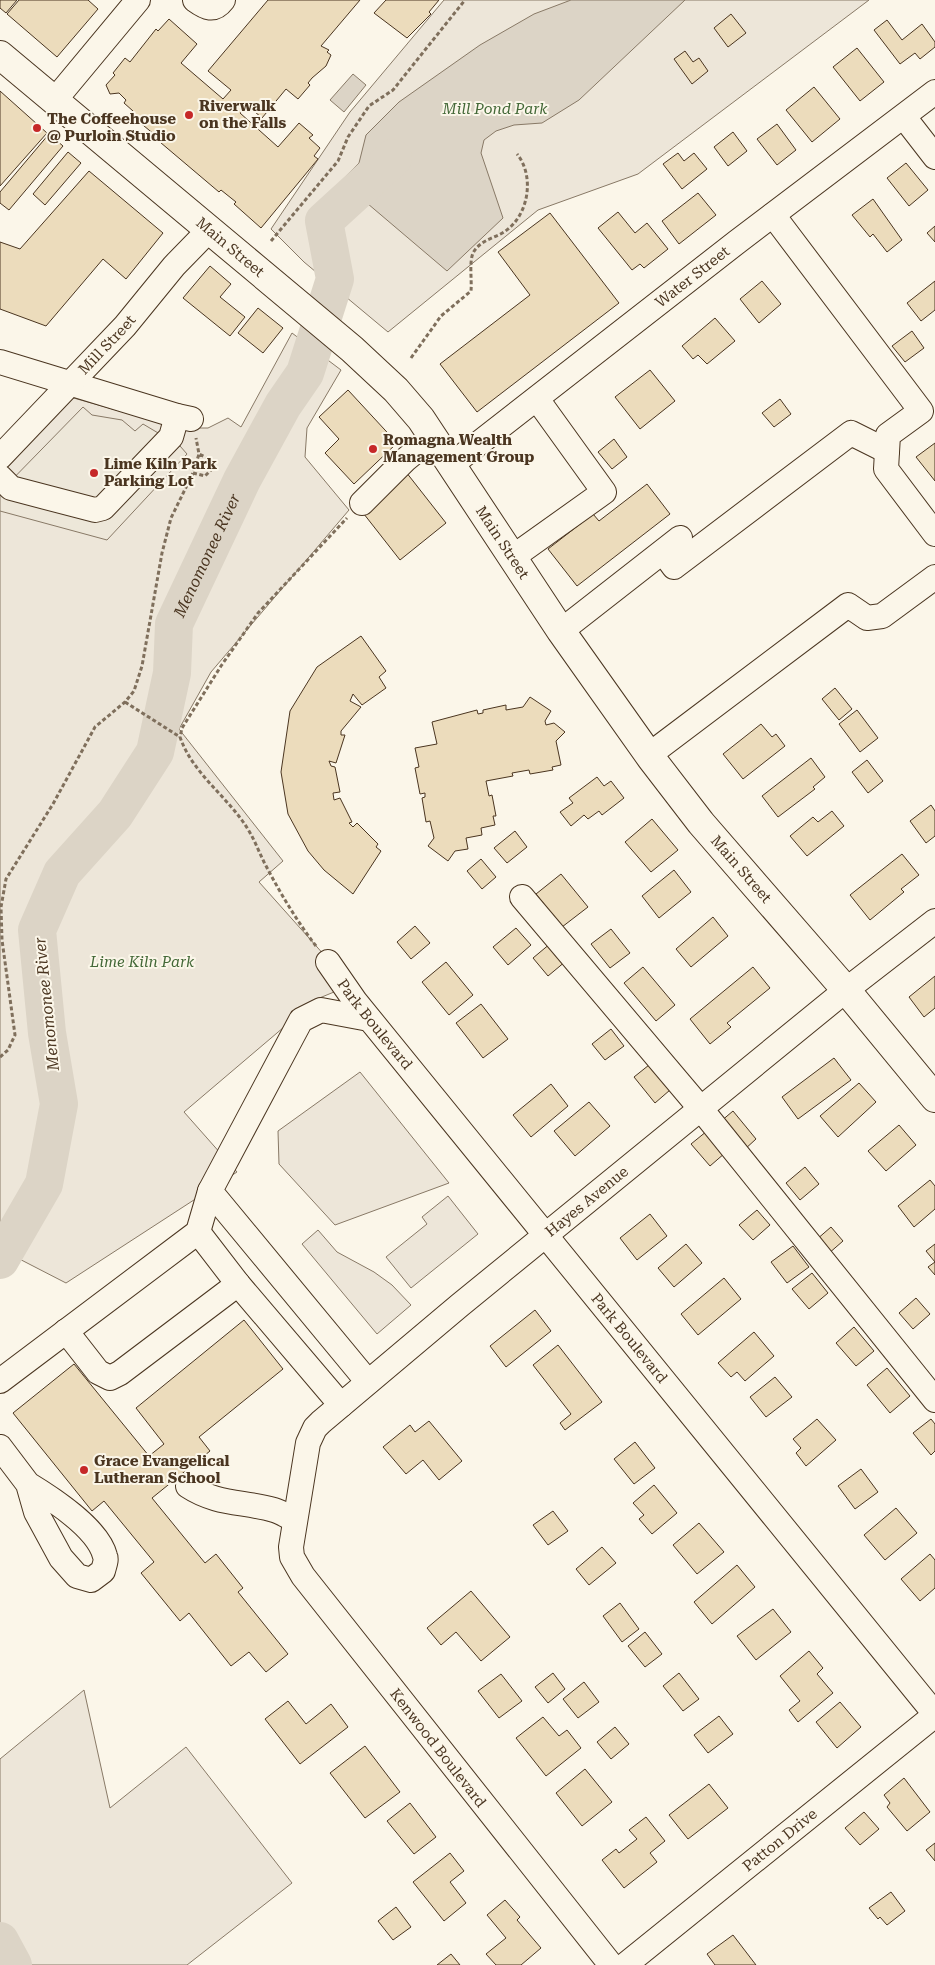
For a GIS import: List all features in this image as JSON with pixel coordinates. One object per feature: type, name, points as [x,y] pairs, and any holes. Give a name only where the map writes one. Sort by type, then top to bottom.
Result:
[{"type":"main road","name":"Main Street","points":[[0,55],[352,349],[396,390],[433,438],[561,631],[649,755],[701,823],[846,990],[935,1098]]},
{"type":"street","points":[[54,101],[138,0]]},
{"type":"street","points":[[195,0],[209,8],[215,8],[223,0]]},
{"type":"street","name":"Water Street","points":[[451,465],[935,92]]},
{"type":"street","points":[[904,117],[935,157]]},
{"type":"street","points":[[773,215],[921,411],[888,435],[886,469],[935,534]]},
{"type":"street","name":"Mill Street","points":[[0,457],[125,326],[174,266],[209,230]]},
{"type":"street","points":[[0,362],[184,417],[171,437],[104,508],[95,510],[11,488],[0,477]]},
{"type":"street","points":[[513,557],[604,492],[537,398]]},
{"type":"street","points":[[561,631],[672,545],[674,568],[851,433],[887,451]]},
{"type":"street","points":[[362,503],[405,460],[433,438]]},
{"type":"street","points":[[649,755],[848,605],[867,618],[882,616],[935,577]]},
{"type":"street","points":[[522,897],[701,1109],[935,1400]]},
{"type":"street","name":"Hayes Avenue","points":[[295,1520],[311,1435],[321,1422],[545,1235],[846,990],[935,921]]},
{"type":"street","name":"Park Boulevard","points":[[328,962],[369,1019],[935,1714]]},
{"type":"street","points":[[0,1381],[198,1232],[210,1191],[301,1020],[321,1010],[369,1019]]},
{"type":"street","points":[[210,1191],[368,1382]]},
{"type":"street","points":[[198,1232],[238,1284],[341,1405]]},
{"type":"street","points":[[66,1331],[98,1372],[110,1378],[120,1373],[238,1284]]},
{"type":"street","points":[[0,1447],[28,1484]]},
{"type":"street","points":[[188,1486],[202,1495],[226,1502],[275,1510],[295,1520]]},
{"type":"street","name":"Kenwood Boulevard","points":[[295,1520],[292,1557],[304,1576],[611,1965]]},
{"type":"street","name":"Patton Drive","points":[[625,1965],[935,1714]]},
{"type":"path","points":[[271,241],[338,161],[348,136],[368,106],[398,84],[466,0]]},
{"type":"path","points":[[411,358],[441,316],[471,291],[472,255],[477,247],[511,226],[522,208],[527,195],[528,180],[525,167],[517,154]]},
{"type":"path","points":[[0,1056],[8,1050],[14,1035],[2,940],[1,907],[6,879],[53,804],[95,726],[125,702],[134,690],[142,666],[171,518],[193,474],[199,454],[184,417]]},
{"type":"path","points":[[193,474],[206,476],[212,469],[209,459],[199,454]]},
{"type":"path","points":[[328,962],[305,931],[264,862],[249,831],[236,813],[197,770],[190,760],[180,736],[182,728],[221,666],[258,613],[362,503]]},
{"type":"path","points":[[125,702],[180,736]]},
{"type":"green space","name":"Mill Pond Park","points":[[444,0],[869,0],[638,174],[538,210],[388,332],[304,262],[271,229],[350,112]]},
{"type":"green space","name":"Lime Kiln Park","points":[[292,333],[341,370],[307,428],[305,457],[349,510],[211,672],[179,729],[283,861],[259,882],[351,985],[317,999],[184,1112],[237,1172],[66,1283],[0,1249],[0,475],[58,413],[70,397],[180,428],[208,428],[228,418],[241,427]]},
{"type":"green space","points":[[360,1072],[449,1183],[335,1225],[279,1164],[278,1131]]},
{"type":"green space","points":[[448,1196],[478,1234],[411,1288],[386,1257],[427,1224],[422,1217]]},
{"type":"green space","points":[[318,1230],[337,1252],[374,1272],[392,1285],[411,1305],[377,1334],[302,1244]]},
{"type":"green space","points":[[84,1690],[110,1808],[186,1747],[292,1883],[187,1965],[0,1965],[0,1759]]},
{"type":"shaded area","points":[[571,0],[685,0],[579,100],[542,123],[514,125],[496,131],[484,140],[481,153],[503,218],[447,271],[341,181],[359,163],[366,135],[399,102],[480,45],[534,14]]},
{"type":"shaded area","points":[[353,74],[366,85],[344,112],[330,100]]},
{"type":"shaded area","name":"Lime Kiln Park Parking Lot","points":[[83,407],[92,415],[122,420],[135,431],[143,424],[180,446],[187,454],[107,540],[0,511],[0,492]]},
{"type":"building","points":[[0,0],[17,0],[6,13],[0,8]]},
{"type":"building","points":[[19,0],[88,0],[98,9],[57,57],[7,14]]},
{"type":"building","name":"Riverwalk on the Falls","points":[[268,0],[360,0],[321,46],[329,50],[327,52],[331,55],[326,66],[312,78],[308,83],[310,85],[298,99],[286,89],[262,118],[247,105],[240,113],[278,147],[299,123],[313,135],[309,138],[320,148],[314,156],[318,159],[261,228],[234,204],[236,202],[221,190],[219,192],[154,137],[155,135],[138,121],[132,113],[133,111],[124,103],[126,100],[119,93],[110,94],[106,85],[115,75],[113,73],[125,58],[130,62],[156,29],[158,31],[169,19],[197,44],[181,63],[223,99],[231,90],[208,71]]},
{"type":"building","points":[[386,0],[439,0],[429,12],[431,14],[407,38],[374,13]]},
{"type":"building","points":[[731,14],[746,33],[728,47],[714,28]]},
{"type":"building","points":[[887,20],[902,40],[922,24],[935,42],[935,47],[920,59],[915,53],[900,64],[874,30]]},
{"type":"building","points":[[857,48],[884,82],[860,101],[833,67]]},
{"type":"building","points":[[685,51],[693,62],[699,58],[708,71],[692,84],[674,59]]},
{"type":"building","points":[[814,87],[840,119],[812,142],[786,110]]},
{"type":"building","points":[[0,91],[47,133],[0,186]]},
{"type":"building","points":[[777,124],[796,150],[777,165],[757,139]]},
{"type":"building","points":[[733,132],[747,151],[728,166],[714,147]]},
{"type":"building","points":[[49,134],[63,146],[9,210],[0,203],[0,192]]},
{"type":"building","points":[[68,152],[81,163],[45,205],[33,194]]},
{"type":"building","points":[[678,153],[684,161],[694,153],[707,169],[682,189],[663,164]]},
{"type":"building","points":[[906,163],[928,190],[909,206],[887,178]]},
{"type":"building","points":[[89,171],[163,233],[126,279],[103,259],[46,326],[0,309],[0,242],[20,249]]},
{"type":"building","points":[[698,193],[716,215],[679,244],[662,221]]},
{"type":"building","points":[[873,199],[902,240],[887,252],[873,234],[870,237],[852,215]]},
{"type":"building","points":[[618,212],[635,233],[647,223],[668,249],[644,268],[640,264],[632,270],[598,228]]},
{"type":"building","points":[[550,213],[619,303],[477,412],[440,364],[530,295],[498,252]]},
{"type":"building","points":[[935,226],[935,242],[927,233]]},
{"type":"building","points":[[210,266],[231,284],[220,297],[245,317],[230,336],[183,298]]},
{"type":"building","points":[[762,281],[781,304],[759,323],[740,299]]},
{"type":"building","points":[[935,281],[935,310],[921,321],[907,303]]},
{"type":"building","points":[[258,308],[283,328],[263,353],[238,333]]},
{"type":"building","points":[[715,318],[735,341],[707,364],[698,355],[693,359],[682,346]]},
{"type":"building","points":[[912,331],[924,348],[905,362],[892,346]]},
{"type":"building","points":[[650,370],[675,401],[640,429],[615,397]]},
{"type":"building","points":[[348,390],[397,443],[354,484],[325,453],[339,439],[319,417]]},
{"type":"building","points":[[780,399],[791,414],[774,427],[762,413]]},
{"type":"building","points":[[614,439],[627,457],[612,469],[598,452]]},
{"type":"building","points":[[935,443],[935,481],[916,457]]},
{"type":"building","points":[[406,472],[446,523],[400,560],[360,509]]},
{"type":"building","points":[[647,484],[670,514],[577,586],[548,549],[593,514],[599,521]]},
{"type":"building","points":[[361,636],[386,671],[379,677],[386,688],[362,705],[353,694],[350,701],[361,707],[341,731],[341,735],[345,735],[336,763],[329,761],[331,766],[335,767],[340,792],[333,793],[334,800],[340,798],[352,822],[349,823],[353,827],[357,823],[378,844],[376,847],[381,851],[353,894],[324,870],[308,851],[288,814],[281,772],[290,711],[317,667]]},
{"type":"building","points":[[835,688],[852,709],[839,720],[822,699]]},
{"type":"building","points":[[530,697],[551,711],[545,721],[546,725],[554,723],[565,732],[556,741],[561,765],[552,767],[553,770],[530,774],[529,770],[512,773],[513,776],[486,781],[489,796],[492,795],[496,816],[493,816],[495,825],[481,828],[482,835],[466,838],[468,849],[455,851],[448,861],[428,846],[434,838],[430,821],[426,822],[422,798],[425,797],[425,793],[420,794],[415,768],[419,767],[415,748],[437,744],[432,722],[477,710],[478,714],[483,713],[483,710],[506,705],[506,710],[523,707]]},
{"type":"building","points":[[857,710],[878,738],[860,752],[839,724]]},
{"type":"building","points":[[761,724],[772,737],[776,734],[785,746],[743,779],[723,754]]},
{"type":"building","points":[[811,758],[825,777],[813,787],[815,789],[778,817],[762,796]]},
{"type":"building","points":[[867,760],[883,781],[868,793],[852,772]]},
{"type":"building","points":[[597,777],[604,786],[611,781],[624,798],[602,815],[599,811],[588,819],[584,815],[571,826],[560,812],[573,803],[569,798]]},
{"type":"building","points":[[931,805],[935,811],[935,836],[926,843],[910,821]]},
{"type":"building","points":[[832,811],[844,826],[807,856],[790,836],[813,817],[818,822]]},
{"type":"building","points":[[652,819],[678,850],[651,872],[625,842]]},
{"type":"building","points":[[515,831],[527,847],[507,863],[494,848]]},
{"type":"building","points":[[902,854],[919,875],[901,889],[904,892],[870,920],[850,895]]},
{"type":"building","points":[[481,859],[496,877],[482,889],[467,871]]},
{"type":"building","points":[[674,870],[691,892],[659,918],[642,896]]},
{"type":"building","points":[[561,874],[588,907],[562,927],[536,894]]},
{"type":"building","points":[[713,917],[728,936],[691,967],[676,949]]},
{"type":"building","points":[[415,926],[430,943],[411,959],[397,942]]},
{"type":"building","points":[[516,928],[531,945],[508,965],[493,947]]},
{"type":"building","points":[[611,929],[630,953],[610,968],[591,944]]},
{"type":"building","points":[[551,943],[566,961],[548,976],[533,958]]},
{"type":"building","points":[[446,962],[473,995],[449,1015],[422,982]]},
{"type":"building","points":[[643,967],[675,1005],[656,1021],[624,983]]},
{"type":"building","points":[[753,967],[770,988],[727,1023],[731,1027],[710,1044],[690,1019]]},
{"type":"building","points":[[935,976],[935,1008],[924,1017],[909,997]]},
{"type":"building","points":[[481,1004],[508,1039],[483,1058],[456,1023]]},
{"type":"building","points":[[611,1029],[624,1046],[605,1060],[592,1044]]},
{"type":"building","points":[[834,1058],[851,1080],[798,1119],[782,1097]]},
{"type":"building","points":[[649,1065],[670,1090],[655,1103],[634,1077]]},
{"type":"building","points":[[859,1083],[876,1102],[838,1137],[820,1116]]},
{"type":"building","points":[[551,1084],[568,1106],[531,1137],[513,1115]]},
{"type":"building","points":[[589,1102],[610,1126],[575,1156],[554,1131]]},
{"type":"building","points":[[733,1111],[756,1139],[744,1150],[720,1122]]},
{"type":"building","points":[[899,1125],[916,1145],[886,1171],[868,1151]]},
{"type":"building","points":[[707,1131],[725,1153],[710,1166],[691,1144]]},
{"type":"building","points":[[805,1167],[819,1184],[800,1200],[786,1183]]},
{"type":"building","points":[[930,1180],[935,1186],[935,1209],[914,1227],[898,1206]]},
{"type":"building","points":[[757,1210],[770,1225],[753,1240],[739,1225]]},
{"type":"building","points":[[650,1214],[667,1236],[637,1260],[620,1238]]},
{"type":"building","points":[[831,1227],[843,1241],[828,1254],[816,1240]]},
{"type":"building","points":[[686,1244],[702,1263],[674,1287],[658,1268]]},
{"type":"building","points":[[935,1244],[935,1262],[926,1251]]},
{"type":"building","points":[[793,1246],[809,1267],[787,1283],[771,1262]]},
{"type":"building","points":[[935,1262],[935,1275],[928,1267]]},
{"type":"building","points":[[812,1273],[828,1293],[809,1309],[792,1289]]},
{"type":"building","points":[[724,1278],[741,1299],[698,1335],[681,1314]]},
{"type":"building","points":[[916,1298],[930,1314],[913,1329],[899,1313]]},
{"type":"building","points":[[535,1310],[551,1331],[506,1367],[490,1346]]},
{"type":"building","points":[[244,1320],[283,1369],[199,1437],[210,1451],[152,1498],[205,1563],[216,1554],[243,1588],[238,1592],[288,1654],[266,1672],[249,1652],[231,1666],[189,1613],[180,1621],[141,1573],[154,1562],[104,1501],[92,1511],[13,1413],[74,1364],[149,1456],[164,1444],[136,1408]]},
{"type":"building","points":[[854,1327],[874,1351],[856,1366],[836,1343]]},
{"type":"building","points":[[754,1332],[774,1356],[745,1381],[737,1372],[731,1377],[718,1363]]},
{"type":"building","points":[[558,1345],[602,1402],[565,1430],[560,1423],[571,1414],[533,1365]]},
{"type":"building","points":[[887,1368],[910,1396],[890,1413],[867,1385]]},
{"type":"building","points":[[775,1377],[792,1397],[766,1417],[750,1397]]},
{"type":"building","points":[[817,1419],[836,1440],[806,1466],[796,1453],[801,1448],[793,1439]]},
{"type":"building","points":[[931,1419],[935,1424],[935,1451],[931,1455],[913,1433]]},
{"type":"building","points":[[429,1421],[462,1461],[439,1480],[423,1460],[406,1474],[383,1447],[410,1425],[415,1432]]},
{"type":"building","points":[[635,1442],[655,1468],[634,1484],[614,1459]]},
{"type":"building","points":[[861,1469],[878,1492],[855,1509],[838,1486]]},
{"type":"building","points":[[654,1485],[677,1513],[652,1534],[639,1519],[644,1515],[633,1503]]},
{"type":"building","points":[[896,1508],[917,1533],[885,1560],[864,1535]]},
{"type":"building","points":[[553,1511],[568,1531],[548,1545],[533,1525]]},
{"type":"building","points":[[699,1523],[724,1552],[697,1574],[673,1545]]},
{"type":"building","points":[[602,1547],[616,1563],[589,1585],[576,1569]]},
{"type":"building","points":[[930,1554],[935,1560],[935,1588],[920,1601],[901,1579]]},
{"type":"building","points":[[737,1565],[755,1587],[712,1624],[694,1602]]},
{"type":"building","points":[[471,1591],[510,1637],[481,1661],[456,1632],[441,1645],[427,1628]]},
{"type":"building","points":[[620,1603],[639,1629],[622,1642],[603,1616]]},
{"type":"building","points":[[773,1609],[791,1632],[756,1660],[737,1636]]},
{"type":"building","points":[[645,1632],[662,1654],[645,1667],[628,1646]]},
{"type":"building","points":[[809,1651],[823,1668],[817,1674],[833,1693],[798,1722],[789,1710],[800,1701],[780,1676]]},
{"type":"building","points":[[553,1673],[565,1689],[548,1703],[535,1687]]},
{"type":"building","points":[[679,1673],[699,1699],[683,1711],[663,1686]]},
{"type":"building","points":[[501,1674],[522,1701],[499,1718],[478,1691]]},
{"type":"building","points":[[584,1682],[599,1702],[578,1718],[563,1699]]},
{"type":"building","points":[[288,1701],[306,1724],[331,1704],[348,1727],[300,1764],[265,1719]]},
{"type":"building","points":[[840,1702],[861,1727],[837,1748],[816,1722]]},
{"type":"building","points":[[719,1716],[733,1734],[708,1753],[694,1735]]},
{"type":"building","points":[[543,1717],[559,1736],[567,1730],[581,1748],[546,1776],[516,1738]]},
{"type":"building","points":[[615,1727],[629,1744],[611,1759],[597,1742]]},
{"type":"building","points":[[365,1746],[400,1792],[365,1818],[330,1773]]},
{"type":"building","points":[[585,1769],[612,1802],[582,1826],[556,1793]]},
{"type":"building","points":[[904,1778],[930,1812],[907,1831],[887,1807],[890,1803],[884,1795]]},
{"type":"building","points":[[709,1784],[728,1808],[688,1839],[669,1815]]},
{"type":"building","points":[[410,1803],[436,1837],[414,1854],[387,1821]]},
{"type":"building","points":[[864,1812],[879,1829],[860,1845],[845,1828]]},
{"type":"building","points":[[646,1817],[665,1841],[650,1853],[657,1862],[624,1888],[602,1860],[616,1849],[619,1853],[637,1839],[629,1830]]},
{"type":"building","points":[[935,1843],[935,1861],[926,1850]]},
{"type":"building","points":[[450,1853],[464,1871],[450,1882],[466,1903],[444,1921],[413,1882]]},
{"type":"building","points":[[891,1892],[905,1911],[887,1925],[880,1917],[878,1919],[869,1908]]},
{"type":"building","points":[[505,1900],[520,1917],[517,1920],[541,1948],[521,1965],[496,1965],[486,1954],[506,1938],[487,1915]]},
{"type":"building","points":[[396,1907],[411,1927],[393,1940],[378,1921]]},
{"type":"building","points":[[733,1935],[756,1965],[715,1965],[707,1954]]},
{"type":"building","points":[[451,1954],[460,1965],[437,1965]]},
{"type":"waterway","name":"Menomonee River","points":[[0,1260],[44,1184],[59,1104],[47,1033],[37,930],[62,873],[115,814],[155,752],[172,673],[174,624],[242,480],[283,405],[305,373],[335,279],[324,221],[393,158]]},
{"type":"waterway","name":"Menomonee River","points":[[0,1941],[13,1965]]},
{"type":"place","name":"Riverwalk on the Falls","points":[[189,115]]},
{"type":"place","name":"The Coffeehouse @ Purloin Studio","points":[[37,128]]},
{"type":"place","name":"Romagna Wealth Management Group","points":[[373,449]]},
{"type":"place","name":"Lime Kiln Park Parking Lot","points":[[94,473]]},
{"type":"place","name":"Grace Evangelical Lutheran School","points":[[84,1470]]}]
